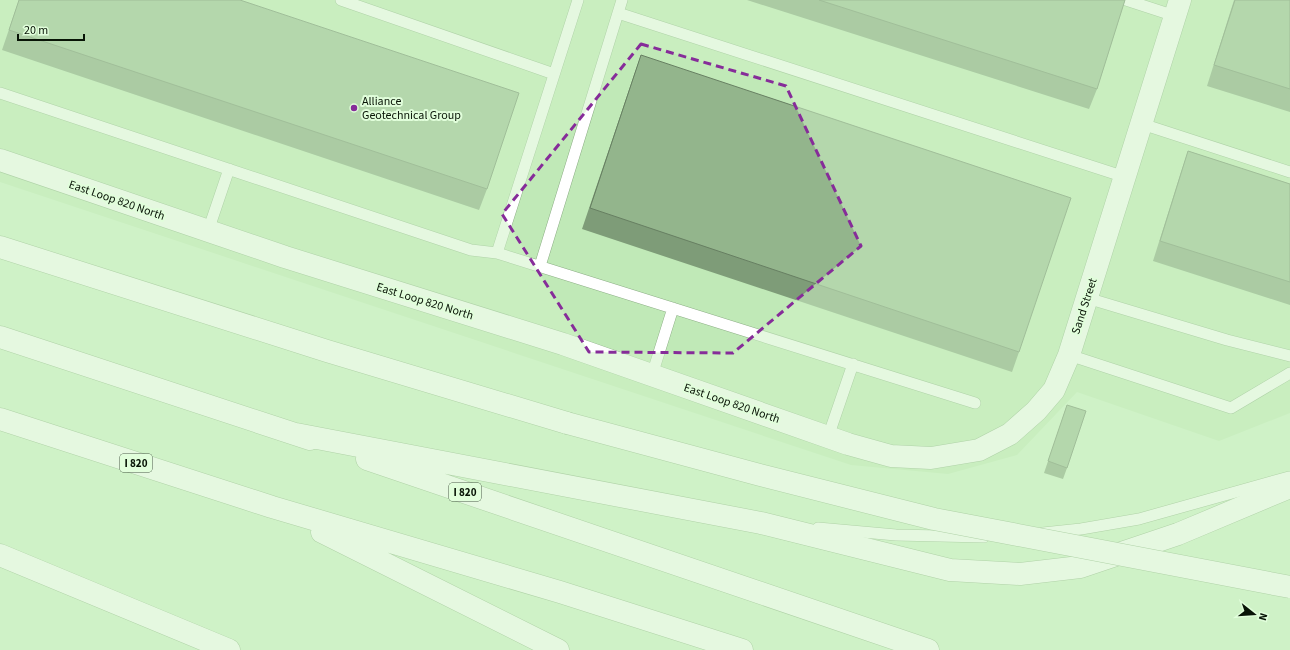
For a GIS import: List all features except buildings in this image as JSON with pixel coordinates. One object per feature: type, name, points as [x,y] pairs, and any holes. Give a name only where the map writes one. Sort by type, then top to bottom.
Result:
[{"type":"main road","name":"Sand Street","points":[[838,441],[891,456],[931,458],[979,450],[1010,434],[1036,411],[1054,390],[1069,355],[1178,8]]},
{"type":"main road","name":"East Loop 820 North","points":[[0,160],[284,257],[563,344],[838,441]]},
{"type":"main road","points":[[0,247],[327,351],[567,423],[760,475],[934,519],[1290,587]]},
{"type":"main road","name":"I 820","points":[[0,337],[296,434],[928,650]]},
{"type":"main road","name":"I 820","points":[[0,419],[272,507],[560,592],[742,650]]},
{"type":"main road","points":[[296,434],[762,523],[950,570],[1020,574],[1080,567],[1178,534],[1290,487]]},
{"type":"main road","points":[[272,507],[558,650]]},
{"type":"main road","points":[[0,554],[229,650]]},
{"type":"lane","points":[[341,0],[554,74]]},
{"type":"lane","points":[[497,253],[578,0]]},
{"type":"lane","points":[[540,266],[622,0]]},
{"type":"lane","points":[[1126,0],[1178,8]]},
{"type":"lane","points":[[618,13],[1125,177]]},
{"type":"lane","points":[[0,93],[471,250],[497,253],[540,266],[975,403]]},
{"type":"lane","points":[[1142,124],[1290,172]]},
{"type":"lane","points":[[208,231],[229,169]]},
{"type":"lane","points":[[1087,298],[1226,340],[1290,356]]},
{"type":"lane","points":[[652,375],[673,308]]},
{"type":"lane","points":[[1069,355],[1231,408],[1290,373]]},
{"type":"lane","points":[[838,441],[853,364]]},
{"type":"lane","points":[[762,523],[942,537],[1035,534],[1081,529],[1139,519],[1290,477]]},
{"type":"highlighted area","points":[[641,44],[786,86],[861,246],[733,353],[589,352],[502,214]]},
{"type":"shaded area","points":[[0,0],[1290,0],[1290,413],[1219,441],[1077,392],[1017,455],[948,474],[851,465],[0,182]]},
{"type":"place","name":"Alliance Geotechnical Group","points":[[354,108]]}]
